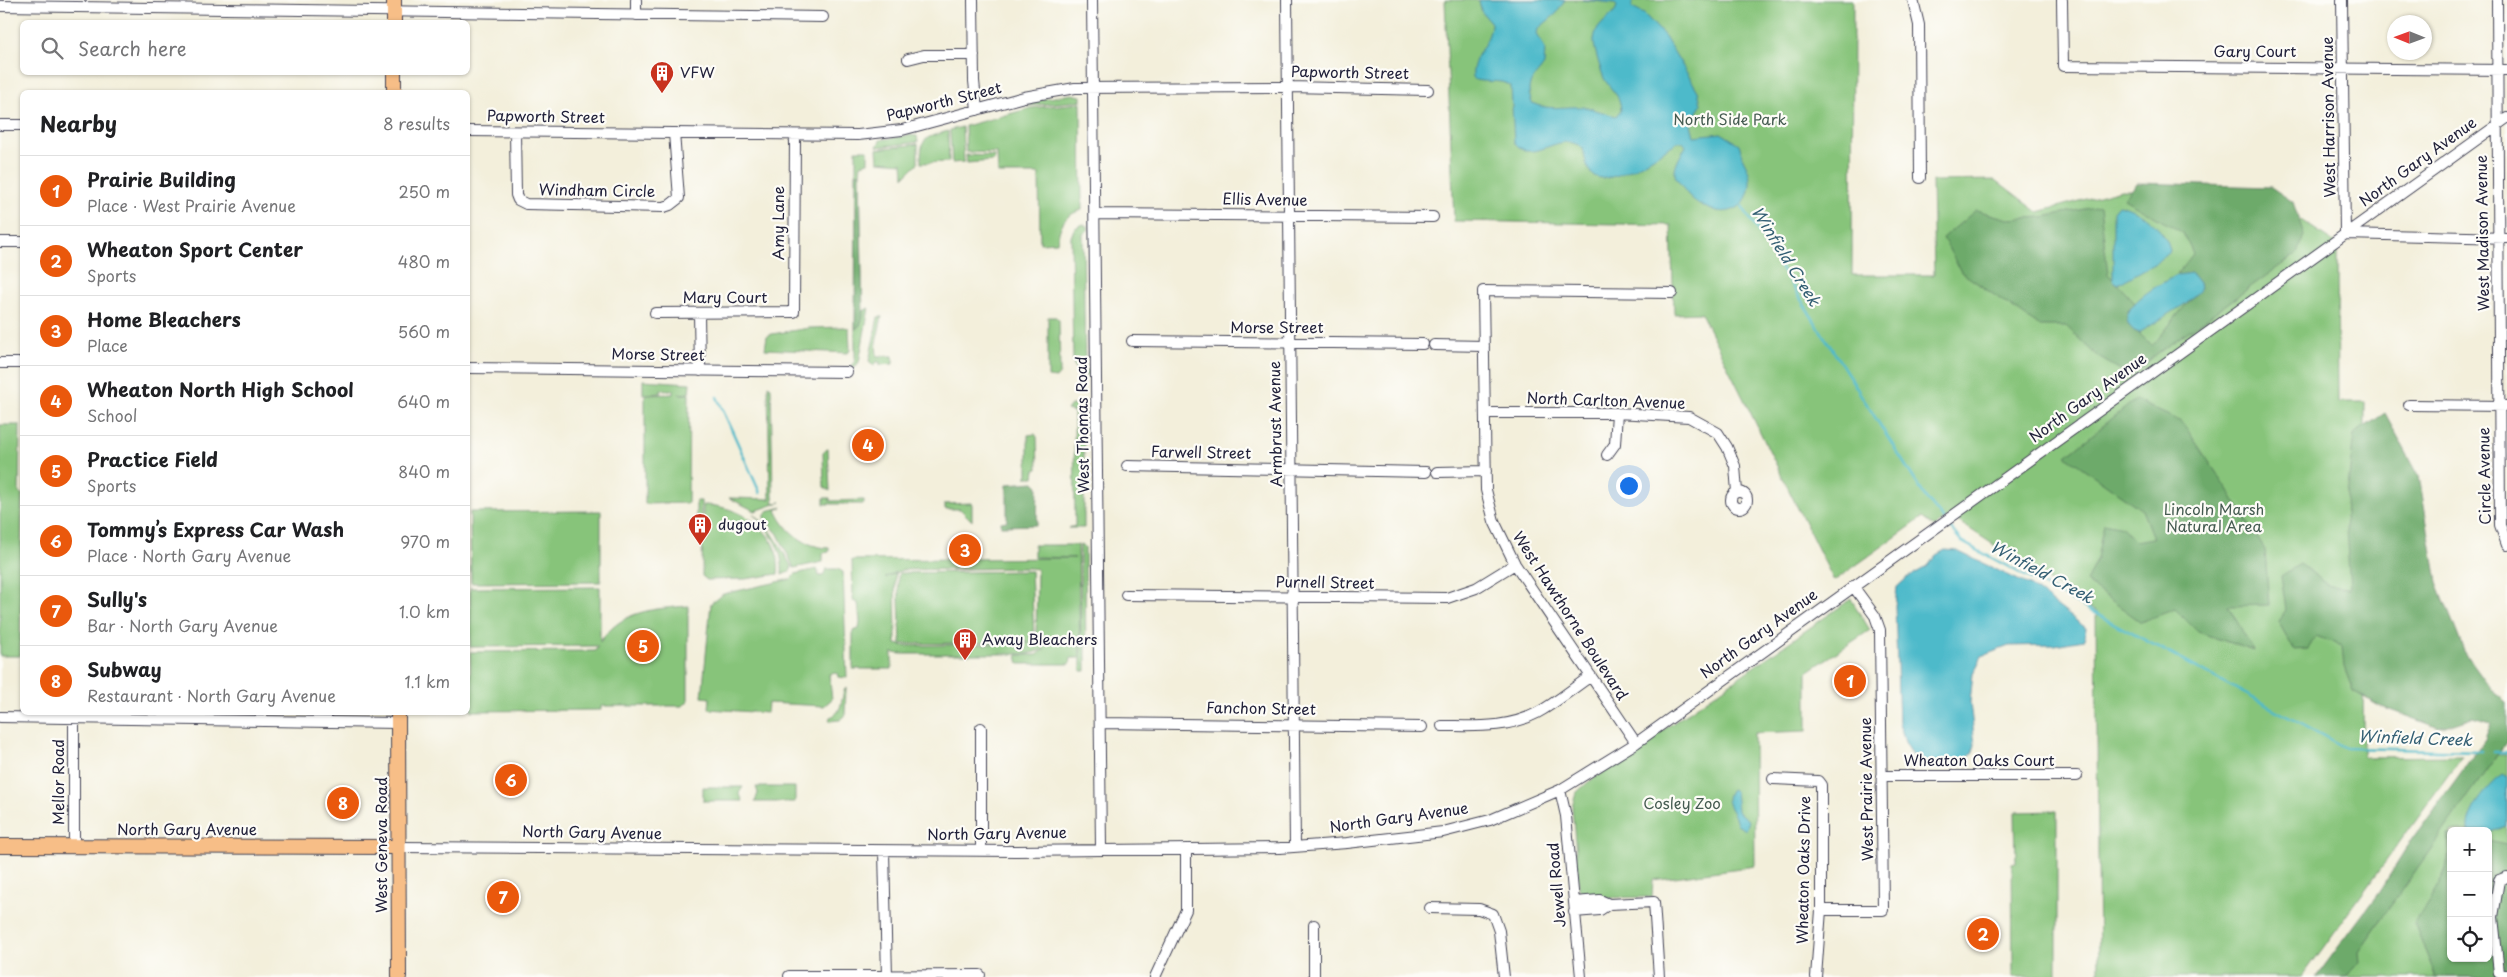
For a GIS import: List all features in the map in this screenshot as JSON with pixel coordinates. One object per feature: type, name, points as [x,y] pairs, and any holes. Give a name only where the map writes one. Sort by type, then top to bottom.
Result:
[{"type":"main road","points":[[394,75],[394,90]]},
{"type":"main road","name":"West Geneva Road","points":[[398,718],[400,977]]},
{"type":"main road","name":"North Gary Avenue","points":[[0,846],[398,847]]},
{"type":"street","points":[[636,0],[636,15]]},
{"type":"street","points":[[973,0],[977,110]]},
{"type":"street","name":"West Thomas Road","points":[[1092,0],[1096,214],[1101,849]]},
{"type":"street","name":"Armbrust Avenue","points":[[1287,0],[1295,847]]},
{"type":"street","points":[[1913,0],[1919,25],[1920,178]]},
{"type":"street","name":"Gary Court","points":[[2062,0],[2063,66],[2502,70]]},
{"type":"street","name":"West Harrison Avenue","points":[[2342,0],[2345,234]]},
{"type":"street","name":"West Madison Avenue","points":[[2497,0],[2502,70],[2496,126],[2503,238],[2503,406]]},
{"type":"street","points":[[0,6],[822,17]]},
{"type":"street","points":[[908,59],[924,55],[974,54]]},
{"type":"street","name":"Papworth Street","points":[[470,131],[795,135],[876,134],[916,127],[1041,93],[1094,88],[1289,87],[1428,90]]},
{"type":"street","name":"North Gary Avenue","points":[[398,847],[884,851],[1295,847],[1409,836],[1461,828],[1508,813],[1560,790],[1636,743],[2507,118]]},
{"type":"street","points":[[0,124],[20,125]]},
{"type":"street","name":"Windham Circle","points":[[515,132],[516,195],[518,200],[526,204],[645,206],[670,205],[678,198],[674,134]]},
{"type":"street","name":"Amy Lane","points":[[794,312],[795,135]]},
{"type":"street","name":"Ellis Avenue","points":[[1096,214],[1433,217]]},
{"type":"street","points":[[2345,234],[2503,238]]},
{"type":"street","points":[[0,242],[20,242]]},
{"type":"street","name":"West Hawthorne Boulevard","points":[[1636,743],[1514,564],[1494,521],[1486,490],[1483,292],[1672,293]]},
{"type":"street","name":"Mary Court","points":[[655,313],[794,312]]},
{"type":"street","points":[[699,313],[700,371]]},
{"type":"street","name":"Morse Street","points":[[1132,341],[1423,344]]},
{"type":"street","points":[[1434,345],[1484,346]]},
{"type":"street","points":[[0,363],[20,363]]},
{"type":"street","name":"Morse Street","points":[[470,368],[847,372]]},
{"type":"street","points":[[2408,405],[2503,406]]},
{"type":"street","name":"Circle Avenue","points":[[2503,406],[2500,525],[2507,545]]},
{"type":"street","name":"North Carlton Avenue","points":[[1485,413],[1617,413],[1681,415],[1695,419],[1718,433],[1731,454],[1737,492]]},
{"type":"street","points":[[1607,456],[1615,444],[1617,413]]},
{"type":"street","name":"Farwell Street","points":[[1126,466],[1426,472]]},
{"type":"street","points":[[1437,472],[1486,472]]},
{"type":"street","name":"Purnell Street","points":[[1126,595],[1447,598],[1476,588],[1514,564]]},
{"type":"street","name":"West Prairie Avenue","points":[[1820,910],[1883,910],[1880,630],[1875,616],[1854,586]]},
{"type":"street","points":[[1442,726],[1493,726],[1525,718],[1538,713],[1591,676]]},
{"type":"street","points":[[0,717],[398,718]]},
{"type":"street","name":"Mellor Road","points":[[74,718],[74,846]]},
{"type":"street","name":"Fanchon Street","points":[[1101,722],[1422,727]]},
{"type":"street","points":[[980,728],[981,850]]},
{"type":"street","name":"Wheaton Oaks Court","points":[[1881,776],[2077,776]]},
{"type":"street","name":"Wheaton Oaks Drive","points":[[1773,779],[1818,781],[1821,785],[1820,910],[1816,977]]},
{"type":"street","name":"Jewell Road","points":[[1560,790],[1566,816],[1581,977]]},
{"type":"street","points":[[1155,977],[1186,910],[1186,849]]},
{"type":"street","points":[[884,851],[888,976]]},
{"type":"street","points":[[2507,877],[2499,880],[2493,917],[2499,973],[2507,975]]},
{"type":"street","points":[[1574,907],[1600,910],[1609,904],[1654,902],[1659,977]]},
{"type":"street","points":[[1430,908],[1479,908],[1492,914],[1499,931],[1504,977]]},
{"type":"street","points":[[1314,925],[1314,977]]},
{"type":"street","points":[[789,976],[980,975]]},
{"type":"green space","points":[[1445,0],[1853,0],[1852,275],[1934,275],[1932,181],[1996,180],[2038,212],[2121,190],[2235,192],[2283,208],[2337,244],[2338,402],[2365,402],[2363,757],[2462,756],[2302,977],[2099,977],[2096,612],[1950,516],[1935,527],[1922,518],[1834,581],[1701,313],[1674,314],[1671,225],[1454,221]]},
{"type":"green space","points":[[1072,94],[1081,96],[1081,101],[1027,106],[1037,100]]},
{"type":"green space","points":[[1081,103],[1082,210],[1067,218],[1057,242],[1040,243],[1039,174],[998,174],[997,153],[966,152],[965,126],[1031,108]]},
{"type":"green space","points":[[962,127],[964,162],[952,163],[950,130]]},
{"type":"green space","points":[[948,131],[949,162],[921,163],[923,143],[929,137]]},
{"type":"green space","points":[[909,135],[917,136],[918,142],[877,147],[880,140]]},
{"type":"green space","points":[[918,144],[918,163],[904,177],[903,163],[878,161],[877,149]]},
{"type":"green space","points":[[856,150],[868,150],[868,162],[861,164],[860,173],[856,173]]},
{"type":"green space","points":[[966,155],[994,156],[994,161],[967,163]]},
{"type":"green space","points":[[856,173],[860,173],[863,317],[860,325],[855,329]]},
{"type":"green space","points":[[2137,183],[2271,187],[2293,202],[2304,235],[2298,253],[2158,353],[2131,376],[2098,357],[2066,326],[2039,326],[1961,272],[1943,238],[1976,210],[2008,219],[2043,217],[2100,206],[2108,274],[2135,303],[2128,311],[2127,318],[2136,333],[2139,333],[2152,346],[2200,290],[2199,283],[2191,274],[2176,275],[2193,254],[2183,233],[2124,199]]},
{"type":"green space","points":[[1082,224],[1089,229],[1083,234],[1085,371],[1092,371],[1086,376],[1077,372],[1073,362],[1071,237],[1074,229]]},
{"type":"green space","points":[[869,308],[859,362],[855,367],[850,367],[855,361],[855,329],[860,325],[863,311]]},
{"type":"green space","points":[[878,317],[882,317],[876,343],[877,356],[893,356],[893,364],[880,365],[880,362],[876,362],[875,365],[869,361]]},
{"type":"green space","points":[[1048,317],[1056,317],[1059,320],[1060,373],[1056,378],[1048,377]]},
{"type":"green space","points":[[809,328],[849,328],[850,350],[848,353],[765,349],[767,336],[772,334]]},
{"type":"green space","points":[[643,380],[690,383],[689,393],[679,394],[689,394],[688,503],[645,504],[645,395],[673,394],[673,390],[661,390],[661,393],[643,394]]},
{"type":"green space","points":[[768,385],[771,387],[773,495],[774,503],[781,502],[755,511],[729,498],[770,499]]},
{"type":"green space","name":"Lincoln Marsh Natural Area","points":[[2135,400],[2182,422],[2228,490],[2265,550],[2269,605],[2228,606],[2254,651],[2198,632],[2175,609],[2141,622],[2086,582],[2097,558],[2104,523],[2122,527],[2135,541],[2153,538],[2142,510],[2066,456]]},
{"type":"green space","points":[[1071,405],[1084,406],[1084,528],[1068,528],[1075,526],[1074,412],[1067,410]]},
{"type":"green space","points":[[2385,413],[2419,476],[2437,582],[2464,651],[2493,691],[2507,702],[2507,741],[2359,951],[2360,961],[2346,977],[2316,977],[2379,892],[2410,843],[2485,739],[2491,722],[2472,717],[2439,728],[2379,706],[2353,691],[2344,667],[2342,646],[2316,636],[2308,649],[2294,650],[2278,621],[2286,610],[2281,576],[2300,564],[2330,586],[2350,588],[2345,514],[2354,434]]},
{"type":"green space","points":[[0,425],[20,425],[20,656],[0,656]]},
{"type":"green space","points":[[1035,434],[1037,437],[1038,469],[1035,470],[1034,477],[1025,477],[1028,475],[1028,435]]},
{"type":"green space","points":[[827,449],[830,491],[824,487],[823,453]]},
{"type":"green space","points":[[1034,482],[1038,486],[1037,525],[1001,526],[1001,522],[1007,521],[1007,484]]},
{"type":"green space","points":[[824,498],[830,498],[830,501],[864,500],[864,504],[824,504]]},
{"type":"green space","points":[[696,501],[701,501],[701,538],[696,538]]},
{"type":"green space","points":[[972,503],[972,521],[960,509],[945,509],[945,504]]},
{"type":"green space","points":[[703,505],[731,510],[756,524],[774,546],[778,559],[778,574],[745,579],[707,580],[702,576]]},
{"type":"green space","points":[[782,507],[776,510],[781,520],[798,538],[812,545],[829,548],[829,552],[823,553],[823,562],[794,568],[778,534],[764,518],[767,511]]},
{"type":"green space","points":[[601,511],[601,582],[471,583],[470,512]]},
{"type":"green space","points":[[753,514],[766,525],[776,538],[792,567],[789,572],[782,575],[781,557],[775,541]]},
{"type":"green space","points":[[1034,545],[1078,545],[1080,658],[1071,658],[1070,664],[1019,664],[1017,655],[1037,655],[1045,649],[1028,654],[892,653],[892,669],[853,669],[853,631],[859,629],[860,622],[858,603],[853,601],[852,560],[1075,558],[1034,557]],"holes":[[[1037,569],[1036,643],[904,646],[896,644],[895,573],[902,570]]]},
{"type":"green space","points":[[1080,545],[1085,547],[1086,671],[1081,671]]},
{"type":"green space","points":[[817,569],[819,576],[823,576],[826,569],[838,569],[843,572],[847,678],[838,677],[837,673],[829,674],[832,699],[824,706],[768,703],[767,713],[709,709],[710,698],[702,697],[711,603],[723,594],[791,579],[795,574]]},
{"type":"green space","points":[[1031,571],[1034,637],[1032,637],[1032,642],[901,644],[898,577],[900,573]]},
{"type":"green space","points":[[600,587],[600,642],[609,631],[628,617],[650,610],[688,606],[688,701],[683,706],[601,706],[601,710],[471,711],[470,652],[595,651],[598,646],[470,647],[470,588]]},
{"type":"green space","name":"Cosley Zoo","points":[[1851,599],[1870,630],[1807,672],[1807,731],[1754,733],[1755,866],[1653,880],[1652,897],[1592,898],[1583,895],[1579,888],[1572,807],[1576,793],[1587,783]]},
{"type":"green space","points":[[846,687],[845,716],[840,720],[829,721],[830,717],[838,712],[840,708]]},
{"type":"green space","points":[[2498,754],[2507,754],[2507,977],[2333,977]]},
{"type":"green space","points":[[703,787],[743,787],[739,793],[743,801],[703,801]]},
{"type":"green space","points":[[756,787],[795,787],[795,802],[755,802],[758,793]]},
{"type":"green space","points":[[2057,811],[2057,977],[2013,977],[2012,864],[2016,863],[2015,812]]},
{"type":"green space","points":[[2492,842],[2507,845],[2507,977],[2436,977],[2414,924],[2434,893],[2447,863],[2447,962],[2492,962]]},
{"type":"water","points":[[1479,0],[1565,0],[1557,13],[1538,29],[1537,34],[1545,49],[1544,65],[1531,82],[1529,90],[1532,103],[1550,108],[1585,107],[1616,116],[1621,110],[1619,100],[1604,77],[1596,54],[1594,40],[1601,24],[1613,14],[1617,6],[1614,3],[1582,0],[1633,0],[1632,8],[1644,14],[1663,34],[1698,91],[1701,104],[1691,124],[1694,136],[1721,133],[1739,144],[1750,180],[1747,197],[1740,206],[1721,212],[1700,205],[1683,188],[1675,175],[1680,156],[1686,146],[1683,142],[1678,142],[1625,172],[1613,177],[1603,178],[1594,176],[1591,173],[1586,163],[1583,148],[1573,143],[1564,142],[1530,151],[1522,149],[1514,142],[1511,86],[1502,82],[1473,79],[1477,57],[1488,37],[1491,23],[1481,11]]},
{"type":"water","points":[[2118,205],[2134,210],[2158,228],[2164,235],[2170,251],[2159,261],[2118,284],[2113,280],[2113,211]]},
{"type":"water","points":[[2191,273],[2199,283],[2200,290],[2185,304],[2139,333],[2131,328],[2127,316],[2136,302],[2169,279],[2177,275]]},
{"type":"water","points":[[1945,550],[1957,551],[2031,586],[2086,628],[2084,640],[2054,645],[2009,646],[1982,656],[1973,674],[1970,702],[1975,745],[1972,754],[1965,760],[1924,762],[1915,759],[1905,742],[1899,724],[1895,606],[1897,587],[1907,578],[1928,566],[1936,555]]},
{"type":"water","points":[[2502,775],[2507,778],[2507,826],[2492,832],[2492,827],[2468,827],[2474,808],[2490,786]]},
{"type":"water","points":[[1731,789],[1735,791],[1737,811],[1749,821],[1746,830],[1737,825],[1728,803],[1728,794]]},
{"type":"waterway","name":"Winfield Creek","points":[[1742,206],[1926,498],[1944,520]]},
{"type":"waterway","points":[[717,397],[760,493]]},
{"type":"waterway","name":"Winfield Creek","points":[[1947,524],[1962,542],[2346,748],[2481,751]]},
{"type":"waterway","name":"Winfield Creek","points":[[2493,752],[2507,752]]},
{"type":"place","name":"VFW","points":[[662,94]]},
{"type":"place","name":"Wheaton North High School","points":[[868,445]]},
{"type":"place","name":"dugout","points":[[700,546]]},
{"type":"place","name":"Home Bleachers","points":[[965,550]]},
{"type":"place","name":"Practice Field","points":[[643,646]]},
{"type":"place","name":"Away Bleachers","points":[[965,661]]},
{"type":"place","name":"Prairie Building","points":[[1850,681]]},
{"type":"place","name":"Tommy’s Express Car Wash","points":[[511,780]]},
{"type":"place","name":"Subway","points":[[343,803]]},
{"type":"place","name":"Sully's","points":[[503,897]]},
{"type":"place","name":"Wheaton Sport Center","points":[[1983,934]]},
{"type":"park label","name":"North Side Park","points":[[1730,120]]}]
